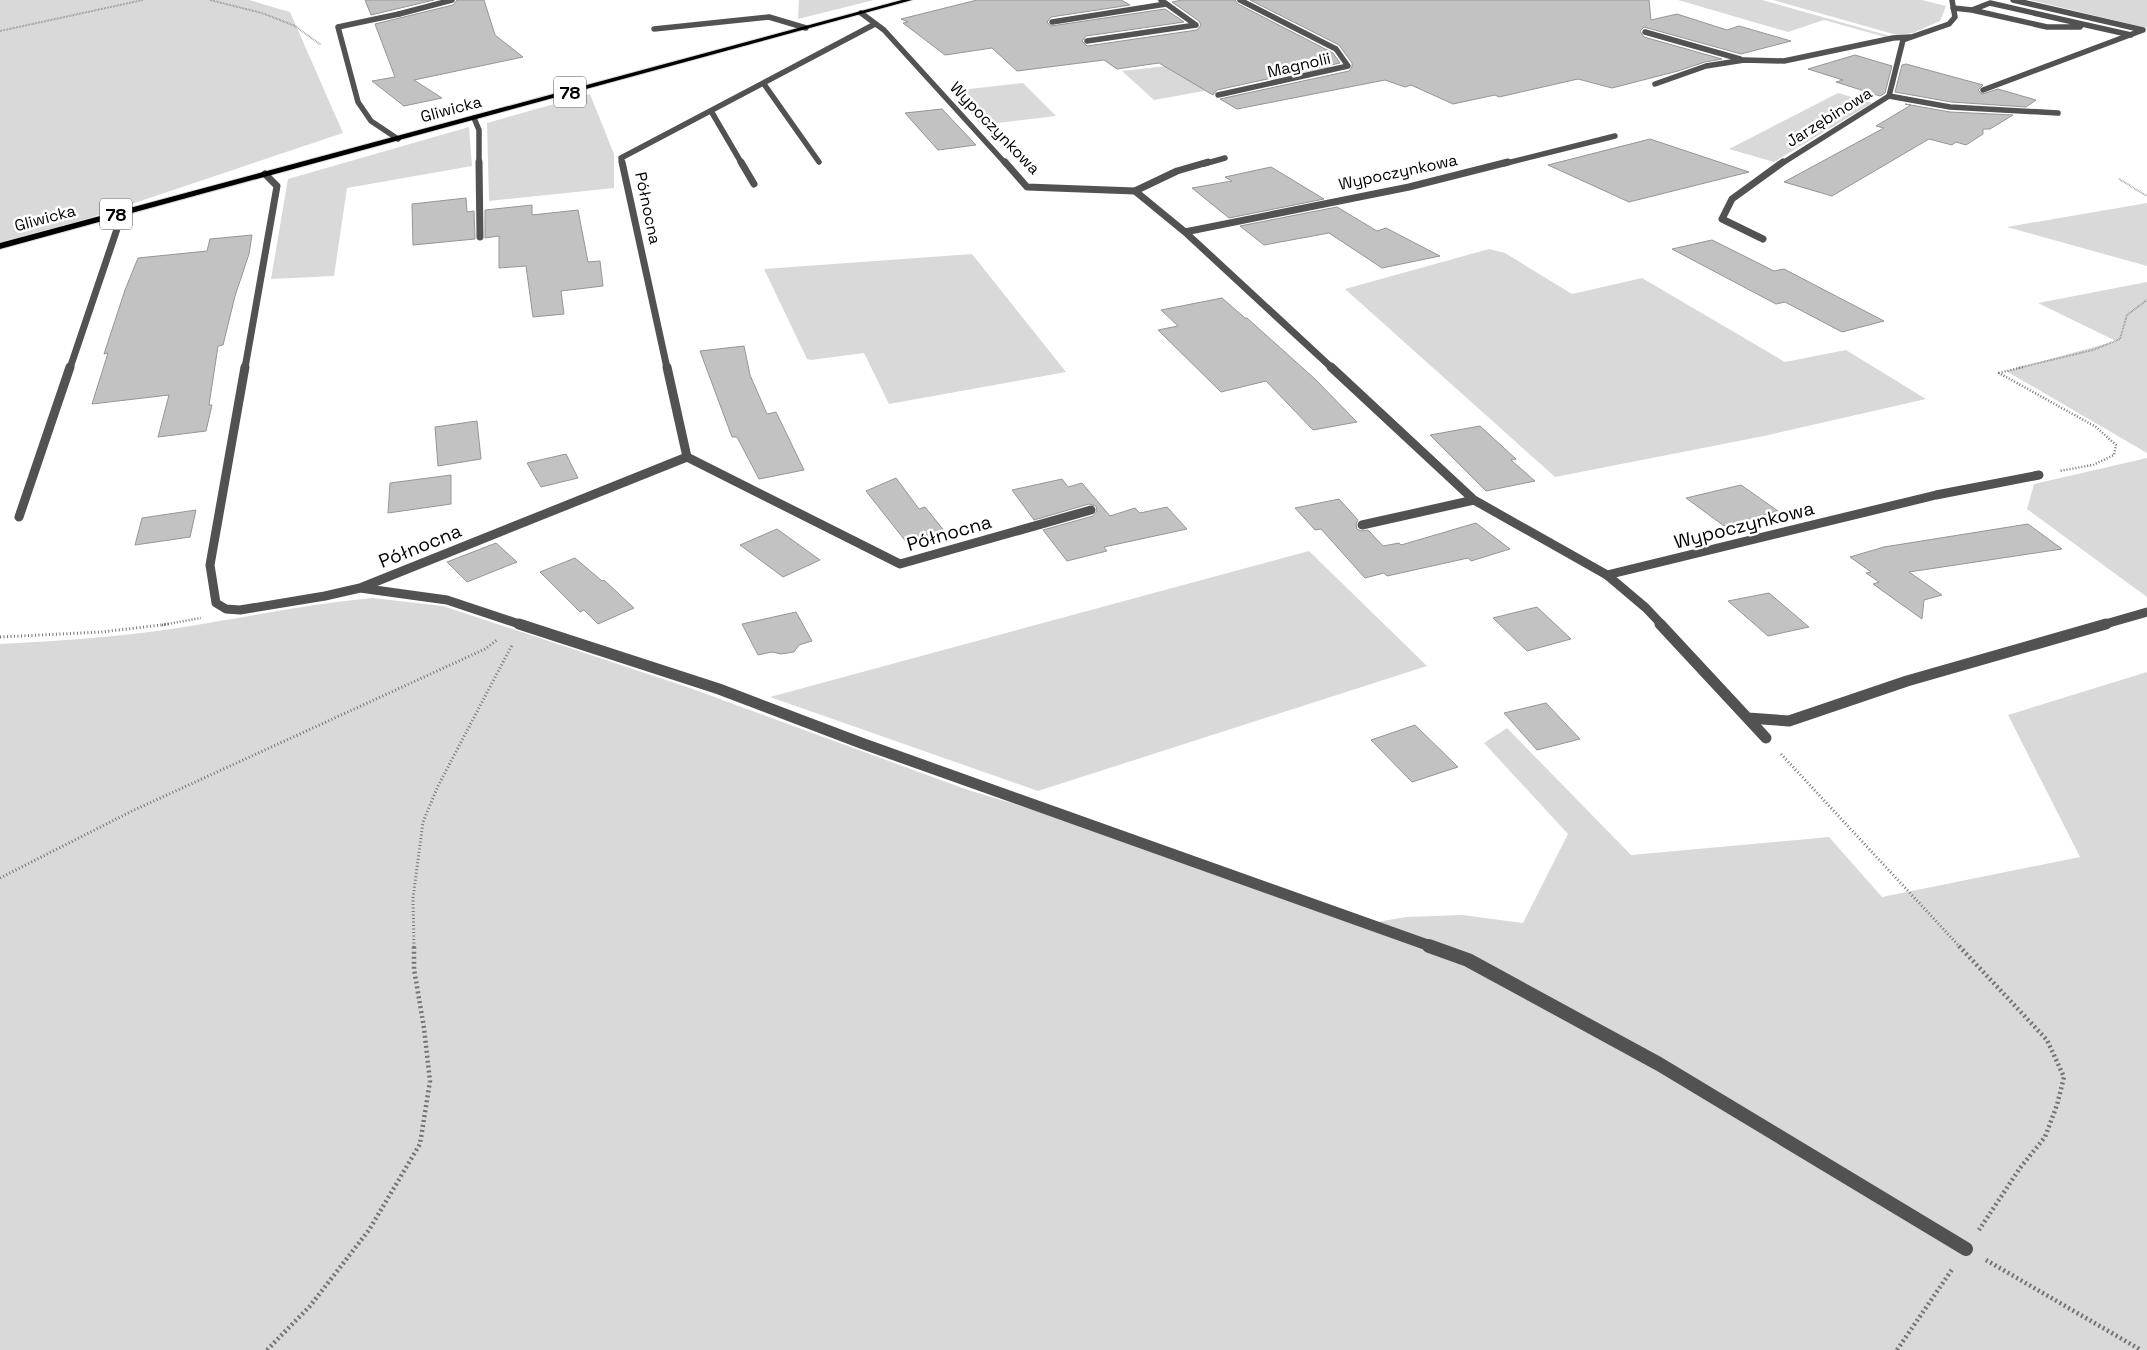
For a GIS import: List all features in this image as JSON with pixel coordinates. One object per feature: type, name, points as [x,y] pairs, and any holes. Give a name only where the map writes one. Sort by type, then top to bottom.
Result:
[{"type":"main road","name":"Gliwicka","points":[[0,246],[909,0]]},
{"type":"street","points":[[398,139],[379,128],[362,109],[355,92],[338,27],[452,0]]},
{"type":"street","name":"Magnolii","points":[[1218,95],[1348,66],[1336,49],[1240,0]]},
{"type":"street","points":[[1655,84],[1706,66],[1744,60],[1784,61],[1893,38],[1910,37],[1950,24],[1955,17],[1952,0]]},
{"type":"street","points":[[2013,0],[2145,31]]},
{"type":"street","points":[[1052,22],[1163,2],[1196,25],[1088,41]]},
{"type":"street","points":[[1972,10],[1990,3],[2081,26],[2131,35]]},
{"type":"street","points":[[1953,8],[1972,10],[2047,27],[2081,26]]},
{"type":"street","name":"Wypoczynkowa","points":[[861,13],[884,30],[1027,187],[1135,191]]},
{"type":"street","points":[[654,29],[738,18],[768,17],[806,28]]},
{"type":"street","name":"Północna","points":[[687,457],[622,158],[875,24]]},
{"type":"street","points":[[1983,90],[2145,31]]},
{"type":"street","points":[[1645,32],[1744,60]]},
{"type":"street","name":"Jarzębinowa","points":[[1763,239],[1722,219],[1732,199],[1779,165],[1889,96],[1903,40],[1910,37]]},
{"type":"street","points":[[764,84],[819,162]]},
{"type":"street","points":[[1889,96],[1950,107],[2058,113]]},
{"type":"street","points":[[711,111],[754,184]]},
{"type":"street","points":[[474,118],[479,130],[480,237]]},
{"type":"street","name":"Wypoczynkowa","points":[[1186,232],[1408,187],[1615,136]]},
{"type":"street","points":[[1225,158],[1177,171],[1135,191],[1186,232],[1474,500],[1607,575],[1646,608],[1766,738]]},
{"type":"street","points":[[265,174],[277,186],[210,565],[216,603],[226,609],[240,610],[325,596],[360,588],[447,600],[719,689],[861,743],[1348,915],[1468,960],[1659,1064],[1966,1249]]},
{"type":"street","points":[[18,517],[117,229],[108,217]]},
{"type":"street","name":"Północna","points":[[360,588],[687,457],[900,564],[1091,510]]},
{"type":"street","name":"Wypoczynkowa","points":[[1607,575],[1936,495],[2039,475]]},
{"type":"street","points":[[1362,525],[1474,500]]},
{"type":"street","points":[[1748,718],[1789,721],[1907,682],[2147,612]]},
{"type":"path","points":[[0,31],[143,0]]},
{"type":"path","points":[[210,0],[262,12],[295,26],[319,45],[343,48]]},
{"type":"path","points":[[2119,179],[2147,196]]},
{"type":"path","points":[[2039,475],[2093,465],[2114,455],[2116,445],[2096,427],[1999,372],[2094,350],[2120,339],[2127,315],[2147,300]]},
{"type":"path","points":[[0,637],[79,636],[106,633],[176,623],[204,617],[226,609]]},
{"type":"path","points":[[0,872],[2,878],[132,811],[485,649],[519,624]]},
{"type":"path","points":[[267,1350],[310,1306],[370,1230],[420,1144],[430,1081],[424,1028],[414,969],[412,898],[423,822],[438,786],[509,654],[519,624]]},
{"type":"path","points":[[1766,738],[2047,1040],[2064,1076],[2057,1105],[2045,1137],[2020,1168],[1896,1350]]},
{"type":"path","points":[[1966,1249],[2141,1350]]},
{"type":"shaded area","points":[[0,0],[249,0],[290,12],[343,133],[0,248]]},
{"type":"shaded area","points":[[799,0],[874,0],[798,19]]},
{"type":"shaded area","points":[[1678,0],[1762,0],[1890,36],[1885,37],[1824,20],[1788,32]]},
{"type":"shaded area","points":[[1773,0],[1922,0],[1946,6],[1940,21],[1913,33],[1897,35]]},
{"type":"shaded area","points":[[2030,0],[2147,0],[2147,28]]},
{"type":"shaded area","points":[[1279,53],[1302,53],[1331,68],[1154,100],[1122,71]]},
{"type":"shaded area","points":[[1023,83],[1056,116],[981,125],[951,91]]},
{"type":"shaded area","points":[[1838,93],[1872,103],[1774,162],[1729,149]]},
{"type":"shaded area","points":[[590,94],[614,154],[614,188],[489,201],[487,123]]},
{"type":"shaded area","points":[[469,127],[472,166],[347,188],[334,276],[271,279],[288,179]]},
{"type":"shaded area","points":[[2147,203],[2147,266],[2007,227]]},
{"type":"shaded area","points":[[1489,249],[1505,253],[1572,294],[1642,278],[1785,362],[1846,350],[1926,399],[1764,436],[1555,477],[1345,289]]},
{"type":"shaded area","points":[[972,254],[1066,372],[889,404],[864,353],[807,359],[764,269]]},
{"type":"shaded area","points":[[2147,282],[2147,453],[2006,371],[2116,341],[2038,303]]},
{"type":"shaded area","points":[[2147,458],[2147,597],[2027,509],[2034,484]]},
{"type":"shaded area","points":[[1309,551],[1427,666],[1038,791],[770,697]]},
{"type":"shaded area","points":[[372,598],[443,606],[690,688],[968,790],[1088,826],[1215,875],[1366,924],[1406,917],[1462,915],[1523,923],[1568,834],[1484,743],[1507,728],[1631,855],[1829,837],[1882,897],[2080,857],[2008,715],[2147,672],[2147,1350],[0,1350],[0,644],[133,634]]},
{"type":"building","points":[[365,0],[434,0],[371,15]]},
{"type":"building","points":[[457,0],[484,0],[495,35],[523,57],[414,80],[442,98],[404,106],[372,81],[395,77],[375,24],[453,5]]},
{"type":"building","points":[[977,0],[1121,0],[1130,5],[1051,17],[1047,22],[1051,26],[1165,9],[1184,22],[1086,36],[1082,41],[1087,46],[1197,30],[1201,25],[1199,21],[1172,2],[1182,0],[1235,0],[1238,4],[1333,53],[1340,63],[1217,90],[1213,95],[1159,63],[1117,69],[1104,60],[1017,71],[992,48],[945,55],[903,23],[908,22],[901,19]]},
{"type":"building","points":[[1250,0],[1649,0],[1651,20],[1677,14],[1727,30],[1739,26],[1791,41],[1741,54],[1644,27],[1640,31],[1644,37],[1722,59],[1612,88],[1578,79],[1499,97],[1495,95],[1453,104],[1411,85],[1405,87],[1385,80],[1237,109],[1220,99],[1349,71],[1352,67],[1352,63],[1339,45]]},
{"type":"building","points":[[1855,55],[1892,66],[1885,93],[1880,96],[1836,82],[1843,80],[1808,69]]},
{"type":"building","points":[[1906,64],[1983,85],[1978,90],[1982,94],[1998,89],[2036,100],[2026,107],[1951,102],[1895,92],[1902,65]]},
{"type":"building","points":[[1911,105],[1950,112],[2013,115],[1990,129],[1983,129],[1983,134],[1966,145],[1956,142],[1952,145],[1929,139],[1832,196],[1784,182],[1884,128],[1876,126]]},
{"type":"building","points":[[942,109],[976,145],[938,150],[905,113]]},
{"type":"building","points":[[1650,139],[1749,172],[1629,202],[1548,165]]},
{"type":"building","points":[[1271,167],[1324,199],[1229,218],[1192,188],[1232,181],[1225,177]]},
{"type":"building","points":[[466,198],[467,212],[474,211],[475,239],[413,245],[412,204]]},
{"type":"building","points":[[532,205],[532,215],[578,210],[588,262],[600,261],[603,286],[561,291],[564,314],[533,317],[526,266],[499,268],[499,236],[485,238],[485,210]]},
{"type":"building","points":[[1337,207],[1377,231],[1386,228],[1440,256],[1382,268],[1329,233],[1264,245],[1240,226]]},
{"type":"building","points":[[252,235],[249,254],[235,296],[223,345],[218,346],[209,405],[212,405],[206,431],[158,437],[169,395],[92,404],[108,353],[104,354],[125,290],[138,258],[207,251],[210,239]]},
{"type":"building","points":[[1712,240],[1774,271],[1784,269],[1884,321],[1842,332],[1785,302],[1776,304],[1672,249]]},
{"type":"building","points":[[1222,298],[1315,379],[1357,422],[1313,430],[1266,381],[1221,392],[1158,330],[1178,326],[1161,310]]},
{"type":"building","points":[[744,346],[750,375],[767,414],[776,412],[804,470],[759,479],[737,437],[732,437],[700,351]]},
{"type":"building","points":[[477,421],[481,459],[438,466],[435,427]]},
{"type":"building","points":[[1480,426],[1516,459],[1511,460],[1535,481],[1486,491],[1430,435]]},
{"type":"building","points":[[566,454],[578,478],[541,487],[527,463]]},
{"type":"building","points":[[451,475],[451,504],[388,513],[390,483]]},
{"type":"building","points":[[896,478],[919,509],[925,507],[946,533],[907,543],[866,491]]},
{"type":"building","points":[[1062,479],[1068,487],[1082,483],[1110,516],[1135,508],[1140,513],[1167,507],[1187,529],[1104,547],[1107,551],[1067,561],[1043,530],[1093,516],[1097,511],[1096,506],[1089,504],[1034,520],[1012,490]]},
{"type":"building","points":[[1741,485],[1778,511],[1724,526],[1686,498]]},
{"type":"building","points":[[1339,499],[1358,520],[1356,524],[1357,529],[1361,531],[1368,530],[1383,546],[1399,543],[1401,545],[1476,523],[1510,549],[1471,561],[1468,558],[1387,576],[1384,573],[1365,578],[1321,529],[1315,530],[1295,508]]},
{"type":"building","points":[[196,510],[190,537],[135,545],[142,518]]},
{"type":"building","points":[[2028,524],[2062,549],[1909,572],[1942,595],[1924,600],[1922,619],[1873,584],[1879,582],[1866,573],[1871,572],[1850,557],[1884,547]]},
{"type":"building","points":[[777,529],[820,560],[783,577],[740,545]]},
{"type":"building","points":[[496,543],[517,562],[467,582],[447,562]]},
{"type":"building","points":[[575,558],[602,581],[604,580],[634,608],[598,624],[584,610],[580,612],[540,572]]},
{"type":"building","points":[[1769,593],[1809,627],[1768,636],[1728,601]]},
{"type":"building","points":[[1537,607],[1571,639],[1527,651],[1493,618]]},
{"type":"building","points":[[796,612],[812,641],[799,645],[794,652],[781,654],[772,652],[758,655],[742,624]]},
{"type":"building","points":[[1546,703],[1580,739],[1537,750],[1504,713]]},
{"type":"building","points":[[1415,725],[1458,767],[1412,782],[1371,740]]}]
